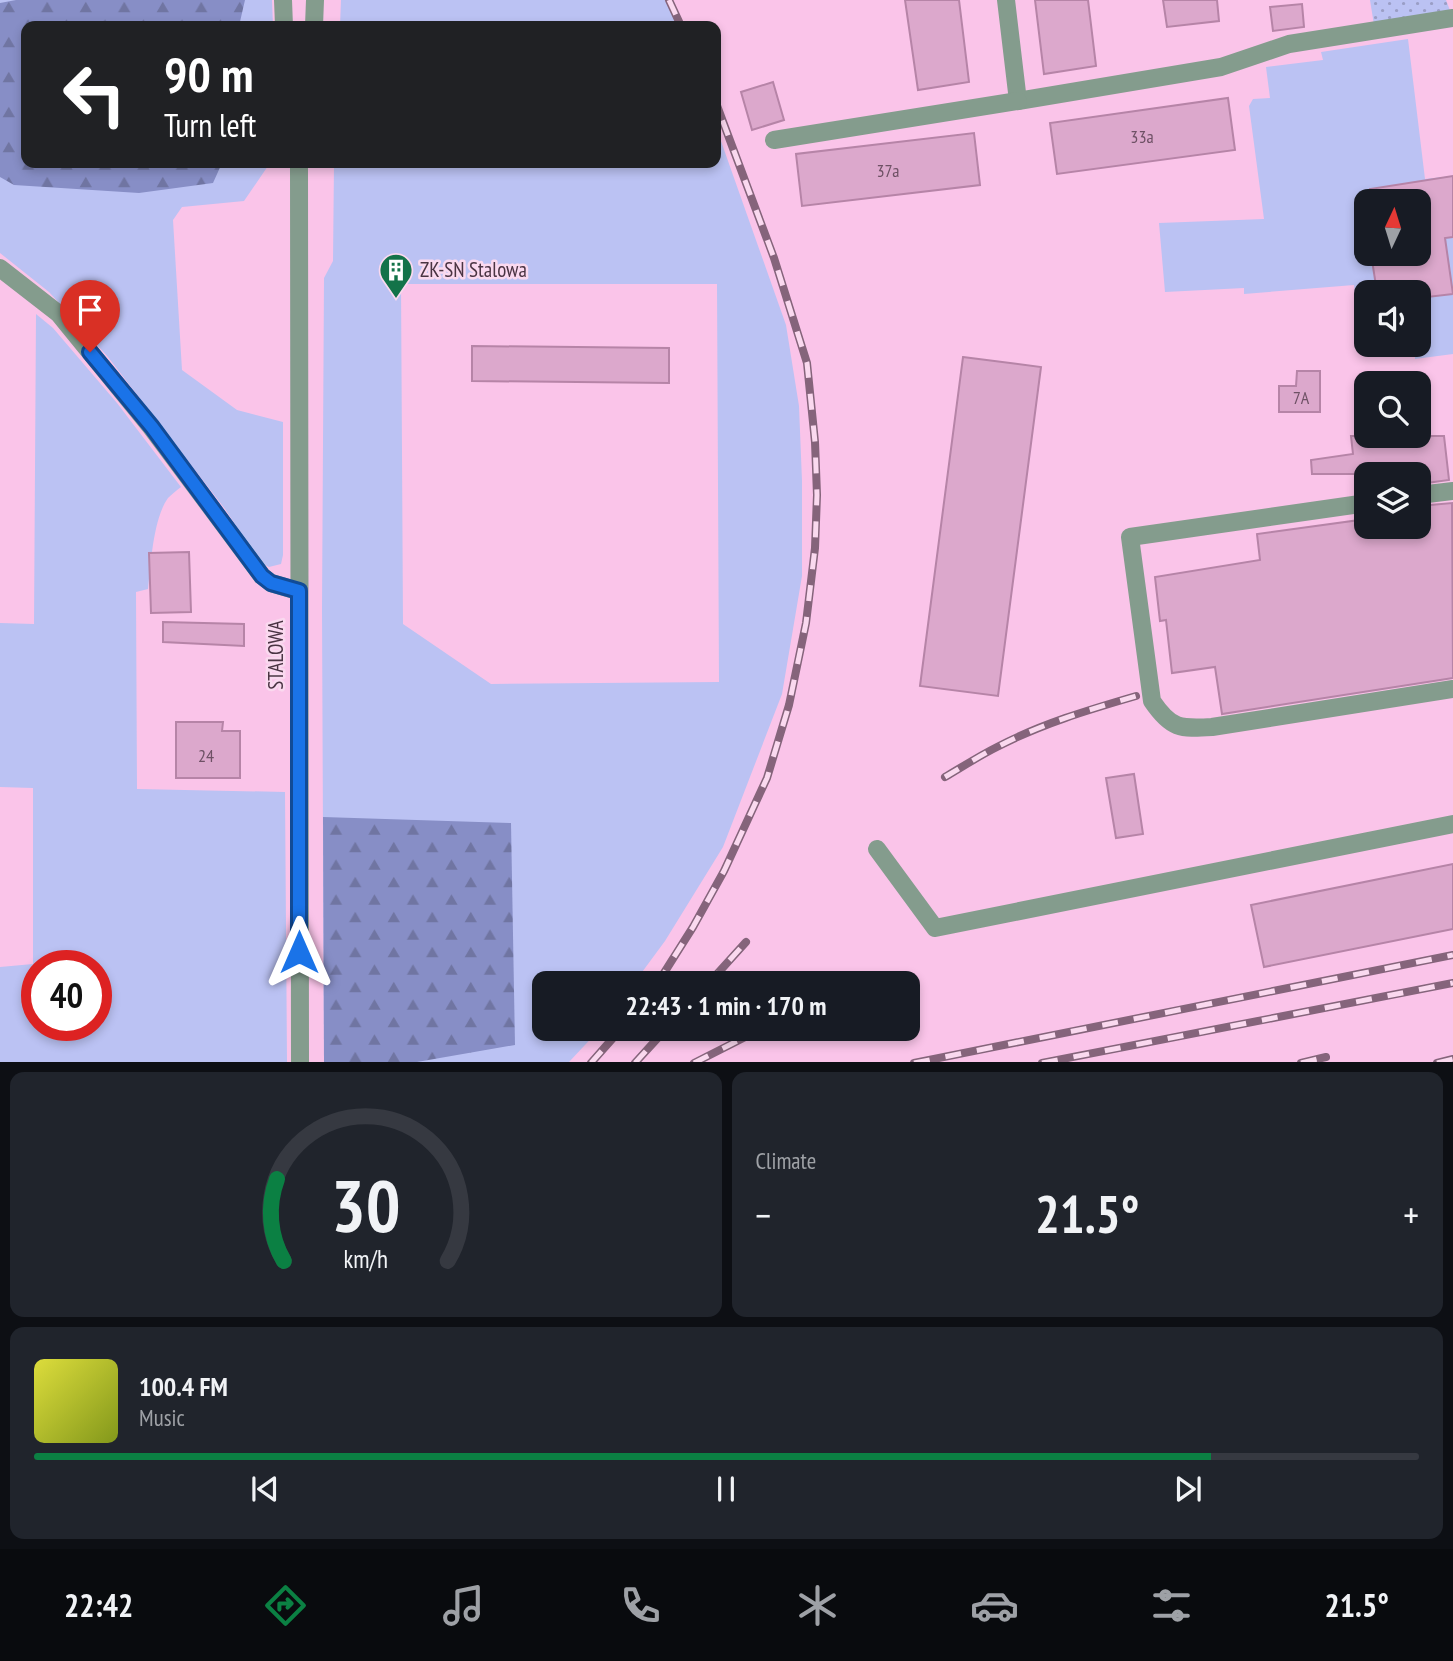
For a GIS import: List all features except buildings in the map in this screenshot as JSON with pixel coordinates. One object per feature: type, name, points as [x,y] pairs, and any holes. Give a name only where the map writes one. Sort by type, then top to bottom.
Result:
[{"type":"street","points":[[283,0],[284,21]]},
{"type":"street","points":[[314,0],[314,21]]},
{"type":"street","points":[[1006,0],[1018,101]]},
{"type":"street","points":[[774,139],[1221,67],[1289,44],[1453,18]]},
{"type":"street","name":"STALOWA","points":[[299,168],[300,1062]]},
{"type":"street","points":[[0,268],[60,314],[152,427],[262,576],[271,583],[299,591]]},
{"type":"street","points":[[1431,494],[1453,491]]},
{"type":"street","points":[[1354,505],[1130,537],[1152,701],[1164,718],[1185,728],[1212,727],[1453,688]]},
{"type":"street","points":[[877,849],[935,928],[1453,824]]},
{"type":"shaded area","points":[[0,0],[272,0],[273,21],[21,21],[21,168],[267,168],[244,201],[182,207],[173,220],[182,370],[237,410],[283,422],[281,564],[269,567],[260,562],[225,509],[108,357],[49,292],[0,253]]},
{"type":"shaded area","points":[[341,0],[671,0],[678,21],[340,21]]},
{"type":"shaded area","points":[[1370,0],[1446,0],[1451,13],[1374,25]]},
{"type":"shaded area","points":[[1408,39],[1425,179],[1453,176],[1453,354],[1431,357],[1431,280],[1354,280],[1354,285],[1244,294],[1244,288],[1165,292],[1159,223],[1264,219],[1249,106],[1253,99],[1270,98],[1266,67],[1323,60],[1321,52]]},
{"type":"shaded area","points":[[721,141],[786,325],[799,406],[802,576],[782,694],[723,847],[665,941],[643,971],[532,971],[532,1041],[589,1041],[569,1062],[324,1062],[324,278],[333,261],[334,168],[721,168]],"holes":[[[401,284],[717,284],[719,682],[491,684],[403,624]]]},
{"type":"shaded area","points":[[36,314],[53,328],[117,403],[181,487],[168,498],[159,518],[148,589],[136,592],[137,789],[285,792],[287,1062],[0,1062],[0,967],[21,965],[21,1041],[112,1041],[112,950],[33,950],[33,788],[0,787],[0,623],[34,624]]},
{"type":"green space","points":[[16,0],[245,0],[240,21],[21,21],[21,168],[220,168],[213,183],[139,193],[14,185],[0,177],[0,3]]},
{"type":"green space","points":[[323,817],[511,823],[515,1045],[417,1062],[324,1062]]},
{"type":"railway","points":[[669,0],[679,21]]},
{"type":"railway","points":[[665,971],[724,871],[767,778],[789,705],[806,623],[815,548],[815,442],[807,363],[774,258],[721,116]]},
{"type":"railway","points":[[945,777],[990,750],[1031,731],[1136,696]]},
{"type":"railway","points":[[720,971],[746,942]]},
{"type":"railway","points":[[919,1062],[1453,955]]},
{"type":"railway","points":[[1047,1062],[1453,983]]},
{"type":"railway","points":[[592,1062],[610,1041]]},
{"type":"railway","points":[[636,1062],[655,1041]]},
{"type":"railway","points":[[696,1062],[737,1041]]},
{"type":"railway","points":[[1305,1062],[1326,1057]]},
{"type":"railway","points":[[1441,1062],[1453,1059]]},
{"type":"place","name":"ZK-SN Stalowa","points":[[396,300]]},
{"type":"route","points":[[90,352],[152,427],[255,568],[271,583],[299,591],[299,952]]}]
